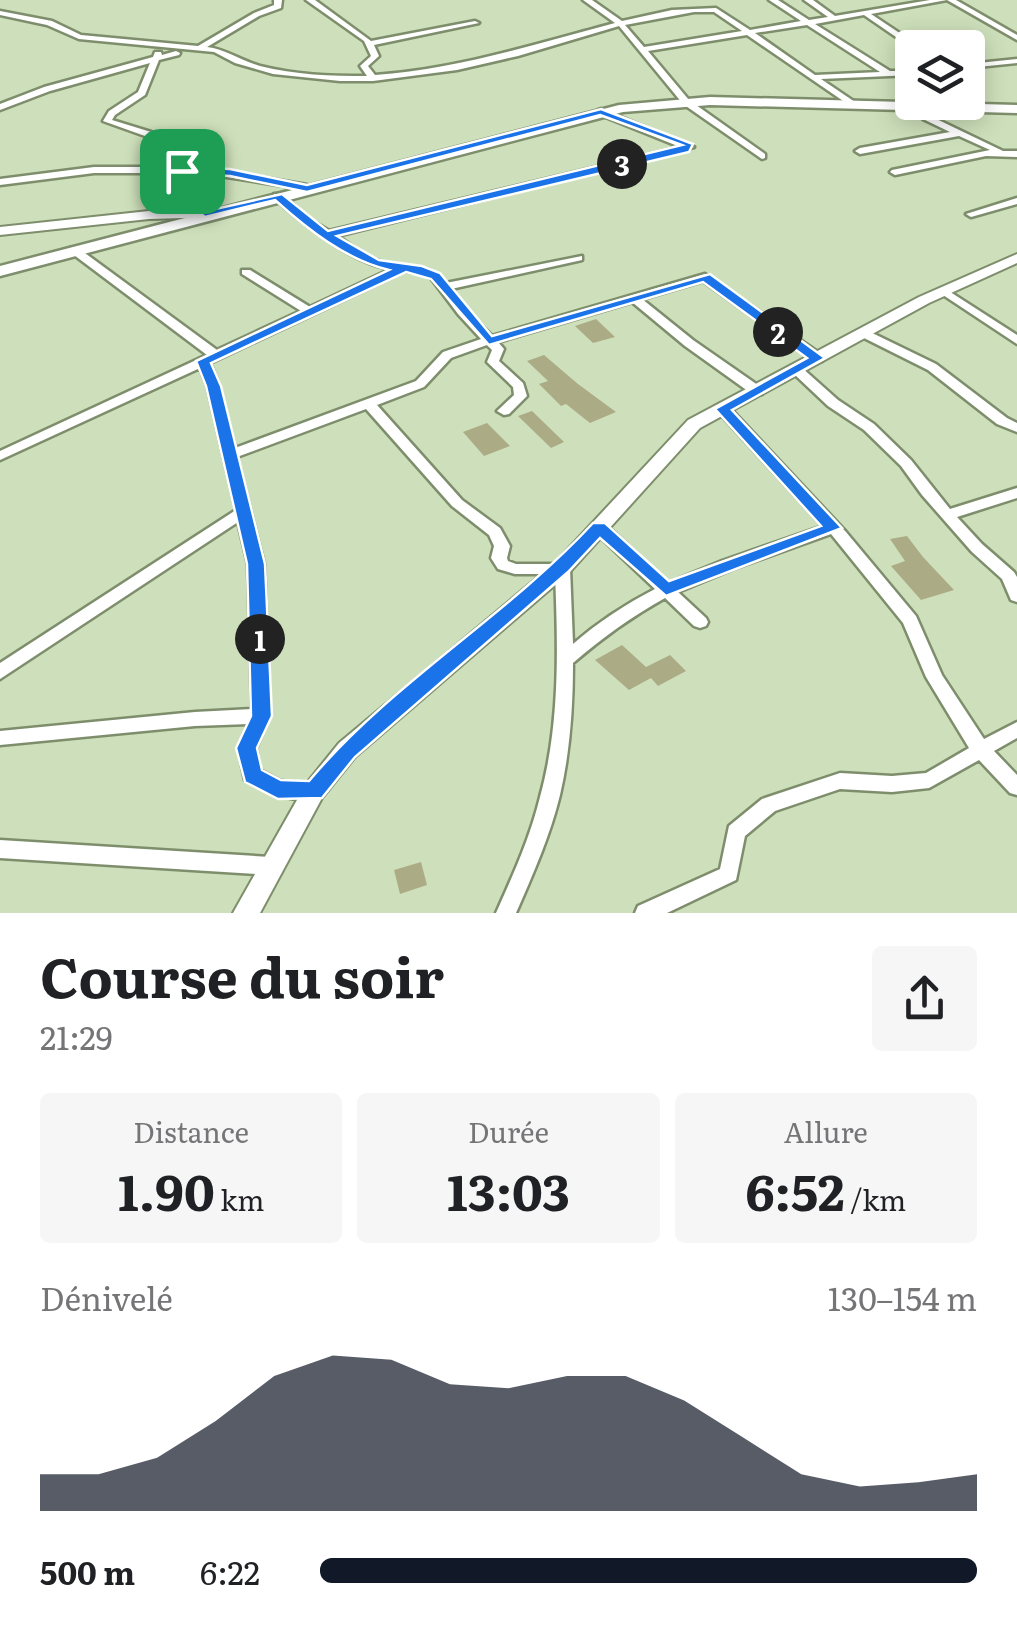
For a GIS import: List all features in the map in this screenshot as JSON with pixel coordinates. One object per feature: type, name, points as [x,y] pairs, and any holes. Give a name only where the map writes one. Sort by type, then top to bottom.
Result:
[{"type":"main road","points":[[0,271],[601,112],[686,102],[1017,109]]},
{"type":"street","points":[[0,107],[221,38],[250,15],[278,6],[278,0]]},
{"type":"street","points":[[310,0],[369,44],[376,56],[364,66],[374,79]]},
{"type":"street","points":[[587,0],[620,23],[686,102],[762,156]]},
{"type":"street","points":[[773,0],[890,75]]},
{"type":"street","points":[[808,0],[834,18]]},
{"type":"street","points":[[874,0],[887,9]]},
{"type":"street","points":[[642,50],[943,0]]},
{"type":"street","points":[[951,0],[1017,38]]},
{"type":"street","points":[[0,12],[79,36],[216,50],[232,62],[286,74],[374,79],[410,76],[492,59],[620,23],[716,10],[852,104]]},
{"type":"street","points":[[866,13],[895,33]]},
{"type":"street","points":[[369,44],[475,23]]},
{"type":"street","points":[[167,46],[154,58],[148,86],[112,113],[107,122],[148,134],[156,141],[163,156],[182,171],[183,188],[189,200],[209,214]]},
{"type":"street","points":[[985,65],[1017,62]]},
{"type":"street","points":[[814,77],[895,74]]},
{"type":"street","points":[[326,235],[690,147],[601,112]]},
{"type":"street","points":[[933,120],[1004,154]]},
{"type":"street","points":[[860,151],[959,132]]},
{"type":"street","points":[[895,172],[986,153],[1017,157]]},
{"type":"street","points":[[0,182],[94,170],[182,171],[230,172],[307,188]]},
{"type":"street","points":[[278,196],[326,235],[376,264],[422,270],[445,286],[498,350],[493,362],[519,386],[521,396],[504,411]]},
{"type":"street","points":[[972,214],[1017,201]]},
{"type":"street","points":[[0,231],[149,215],[209,214]]},
{"type":"street","points":[[74,250],[209,358],[256,564],[262,716],[247,748],[252,775],[278,790],[314,791]]},
{"type":"street","points":[[445,286],[578,258]]},
{"type":"street","points":[[246,913],[314,791],[347,750],[562,568],[694,424],[944,291],[1017,258]]},
{"type":"street","points":[[0,456],[401,269]]},
{"type":"street","points":[[246,272],[310,311]]},
{"type":"street","points":[[230,456],[420,384],[447,356],[705,277],[818,358]]},
{"type":"street","points":[[944,291],[1017,340]]},
{"type":"street","points":[[633,296],[689,343],[757,391]]},
{"type":"street","points":[[864,333],[932,367],[1002,421],[1017,428]]},
{"type":"street","points":[[797,370],[832,403],[869,427],[906,463],[977,548],[1013,576],[1017,596]]},
{"type":"street","points":[[369,404],[457,504],[495,532],[502,546],[502,565],[515,569],[562,568]]},
{"type":"street","points":[[723,409],[833,528],[910,620],[934,677],[982,751],[1017,787]]},
{"type":"street","points":[[949,514],[1017,493]]},
{"type":"street","points":[[0,672],[244,511]]},
{"type":"street","points":[[599,527],[700,622]]},
{"type":"street","points":[[568,658],[594,631],[666,589],[833,528]]},
{"type":"street","points":[[506,913],[542,825],[562,727],[568,658],[562,568]]},
{"type":"street","points":[[0,738],[195,718],[262,716]]},
{"type":"street","points":[[645,913],[728,874],[736,832],[770,805],[840,782],[892,784],[929,780],[1017,729]]},
{"type":"street","points":[[0,849],[270,866]]},
{"type":"building","points":[[596,319],[615,337],[593,343],[575,326]]},
{"type":"building","points":[[544,355],[616,412],[590,423],[566,404],[561,406],[539,384],[548,381],[527,361]]},
{"type":"building","points":[[532,411],[564,442],[551,448],[518,416]]},
{"type":"building","points":[[487,423],[510,446],[484,456],[463,432]]},
{"type":"building","points":[[907,536],[954,590],[921,600],[891,566],[905,561],[890,539]]},
{"type":"building","points":[[622,645],[646,667],[670,655],[686,671],[658,686],[651,678],[629,690],[595,660]]},
{"type":"building","points":[[421,862],[427,885],[400,894],[394,870]]},
{"type":"route","points":[[182,171],[183,188],[189,200],[209,214],[278,196],[326,235],[348,248],[376,264],[401,269],[203,361],[213,386],[256,564],[262,716],[247,748],[252,775],[278,790],[314,791],[347,750],[562,568],[599,527],[666,589],[833,528],[723,409],[818,358],[705,277],[489,341],[435,276],[422,270],[376,264],[326,235],[685,150],[690,147],[688,144],[601,112],[307,188],[230,172],[182,171]]}]
